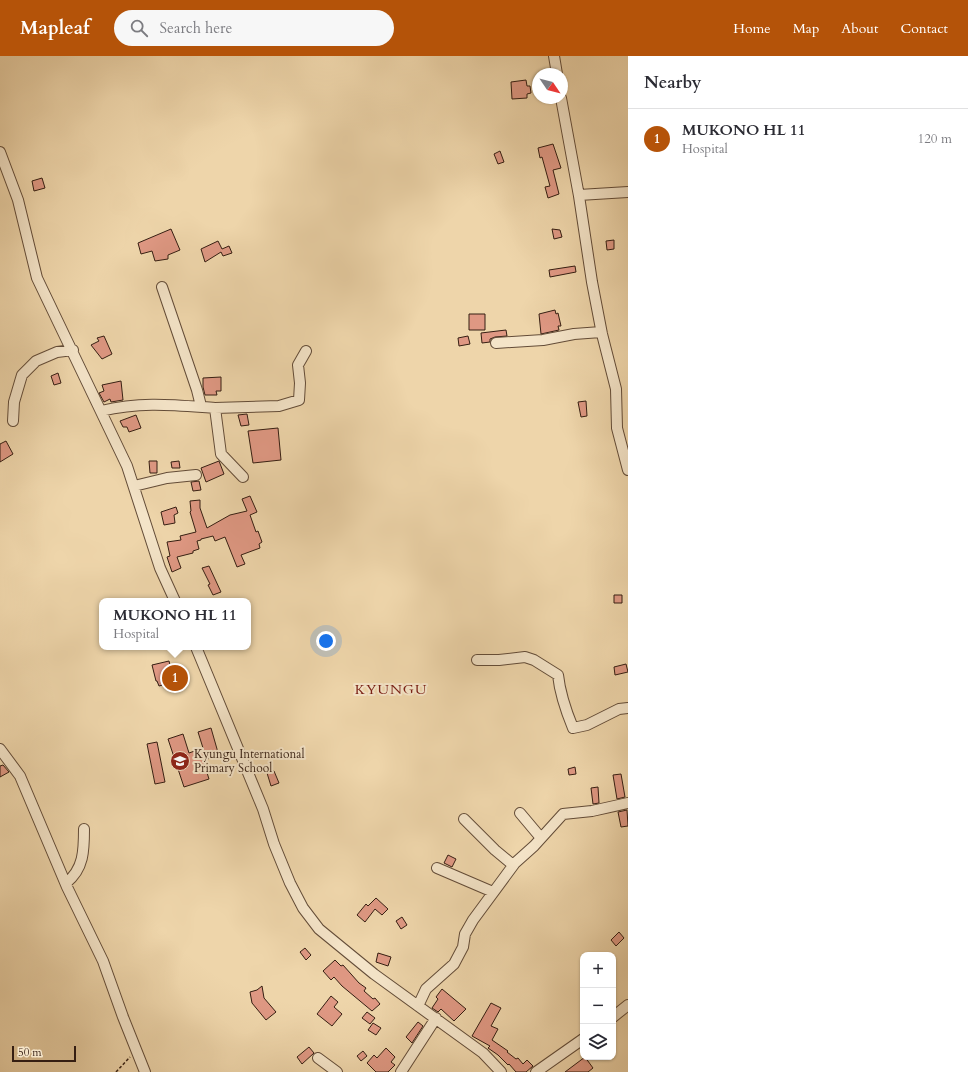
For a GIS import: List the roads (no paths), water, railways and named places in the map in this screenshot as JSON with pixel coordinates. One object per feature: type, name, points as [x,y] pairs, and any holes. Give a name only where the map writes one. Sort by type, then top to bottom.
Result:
[{"type":"street","points":[[554,56],[556,68]]},
{"type":"street","points":[[562,104],[579,195],[601,332],[616,389],[617,428],[628,470]]},
{"type":"street","points":[[0,152],[18,200],[37,278],[73,350],[127,466],[160,568],[174,598]]},
{"type":"street","points":[[579,195],[628,192]]},
{"type":"street","points":[[162,287],[201,406]]},
{"type":"street","points":[[496,343],[543,340],[574,334],[601,332]]},
{"type":"street","points":[[13,421],[14,402],[22,375],[36,360],[57,352],[73,350]]},
{"type":"street","points":[[101,411],[133,404],[162,404],[215,408],[279,406],[299,400],[300,383],[298,365],[306,351]]},
{"type":"street","points":[[215,408],[221,454],[243,477]]},
{"type":"street","points":[[134,486],[167,478],[196,474]]},
{"type":"street","points":[[197,650],[263,809],[274,844],[290,883],[303,908],[319,930],[374,974],[483,1053],[501,1072]]},
{"type":"street","points":[[477,660],[499,660],[525,657],[534,660],[558,675],[559,688],[564,707],[573,728],[587,725],[619,710],[628,708]]},
{"type":"street","points":[[0,749],[20,776],[66,883],[103,961],[145,1072]]},
{"type":"street","points":[[418,1006],[426,990],[454,964],[463,947],[465,934],[473,920],[513,865],[563,814],[592,811],[628,803]]},
{"type":"street","points":[[520,813],[541,838]]},
{"type":"street","points":[[464,820],[513,865]]},
{"type":"street","points":[[66,883],[74,876],[84,854],[84,829]]},
{"type":"street","points":[[437,868],[493,892]]},
{"type":"street","points":[[616,1015],[628,1005]]},
{"type":"street","points":[[401,1072],[436,1018]]},
{"type":"street","points":[[536,1072],[580,1041]]},
{"type":"street","points":[[318,1058],[337,1072]]},
{"type":"place","name":"MUKONO HL 11","points":[[175,678]]},
{"type":"place","name":"Kyungu International Primary School","points":[[180,761]]},
{"type":"district","name":"KYUNGU","points":[[391,689]]}]
